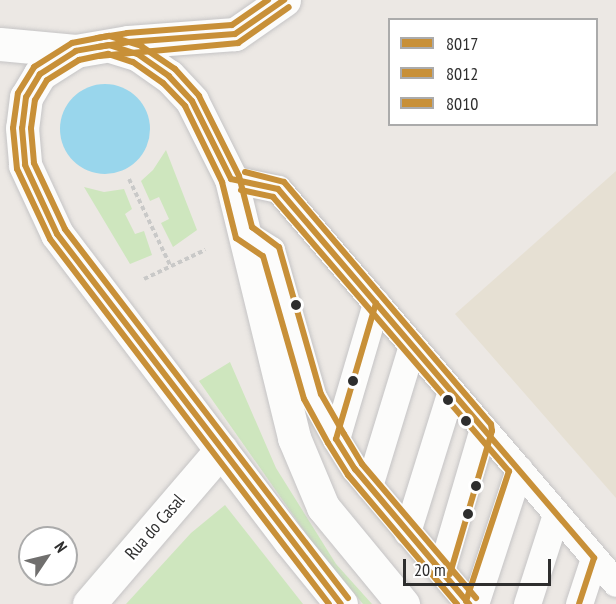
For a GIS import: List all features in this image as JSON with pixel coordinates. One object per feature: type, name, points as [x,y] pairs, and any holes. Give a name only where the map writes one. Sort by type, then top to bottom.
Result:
[{"type":"main road","points":[[0,44],[76,51],[109,45],[235,34],[284,0]]},
{"type":"main road","points":[[109,45],[137,54],[169,76],[192,101],[231,178],[294,438],[324,507],[403,604]]},
{"type":"main road","points":[[25,165],[22,128],[26,97],[40,74],[76,51]]},
{"type":"main road","points":[[0,135],[25,165],[57,234],[341,604]]},
{"type":"main road","name":"Rua do Casal","points":[[89,604],[221,450]]},
{"type":"lane","points":[[231,178],[278,189],[616,583]]},
{"type":"lane","points":[[244,233],[271,250],[313,396],[336,439],[369,486],[469,604]]},
{"type":"lane","points":[[336,439],[376,303]]},
{"type":"lane","points":[[369,486],[412,345]]},
{"type":"lane","points":[[407,532],[451,391]]},
{"type":"lane","points":[[441,571],[483,428]]},
{"type":"lane","points":[[475,604],[519,469]]},
{"type":"lane","points":[[527,604],[556,514]]},
{"type":"lane","points":[[579,604],[594,558]]},
{"type":"path","points":[[129,179],[170,265]]},
{"type":"path","points":[[106,299],[170,265],[244,233]]},
{"type":"shaded area","points":[[616,171],[616,498],[455,314]]},
{"type":"green space","points":[[166,150],[197,230],[173,247],[161,223],[169,219],[159,197],[150,201],[141,181],[153,170]]},
{"type":"green space","points":[[84,187],[104,192],[124,189],[132,209],[125,214],[135,234],[144,231],[152,255],[130,264]]},
{"type":"green space","points":[[230,362],[276,468],[336,564],[372,604],[363,604],[312,542],[199,381]]},
{"type":"green space","points":[[225,505],[303,604],[126,604],[191,533]]},
{"type":"water","points":[[105,84],[122,88],[137,97],[146,112],[150,129],[146,146],[137,161],[122,170],[105,174],[88,170],[73,161],[64,146],[60,129],[64,112],[73,97],[88,88]]},
{"type":"transit line","name":"8010","points":[[97,38],[127,33],[232,25],[268,0]]},
{"type":"transit line","name":"8017","points":[[98,47],[128,42],[235,34],[284,0]]},
{"type":"transit line","name":"8012","points":[[99,56],[238,43],[289,7]]},
{"type":"transit line","name":"8010","points":[[329,604],[50,239],[17,169],[13,128],[18,93],[34,67],[72,43],[109,36],[141,46],[175,69],[199,96],[239,176],[252,227],[279,247],[321,394],[362,464],[476,598]]},
{"type":"transit line","name":"8017","points":[[231,179],[192,101],[169,76],[137,54],[109,45],[76,51],[40,74],[26,97],[22,128],[25,165],[57,234],[341,604]]},
{"type":"transit line","name":"8012","points":[[348,598],[65,229],[34,163],[31,128],[35,100],[47,80],[79,60],[108,54],[133,62],[163,83],[185,106],[222,182],[236,238],[263,256],[304,399],[328,443],[348,475],[457,604]]},
{"type":"transit line","name":"8010","points":[[245,172],[284,182],[491,424],[492,431],[450,574]]},
{"type":"transit line","name":"8017","points":[[231,179],[278,189],[594,558],[579,604]]},
{"type":"transit line","name":"8012","points":[[241,190],[273,197],[509,471],[466,601]]},
{"type":"transit line","name":"8017","points":[[376,303],[336,439],[355,469],[469,604]]}]
